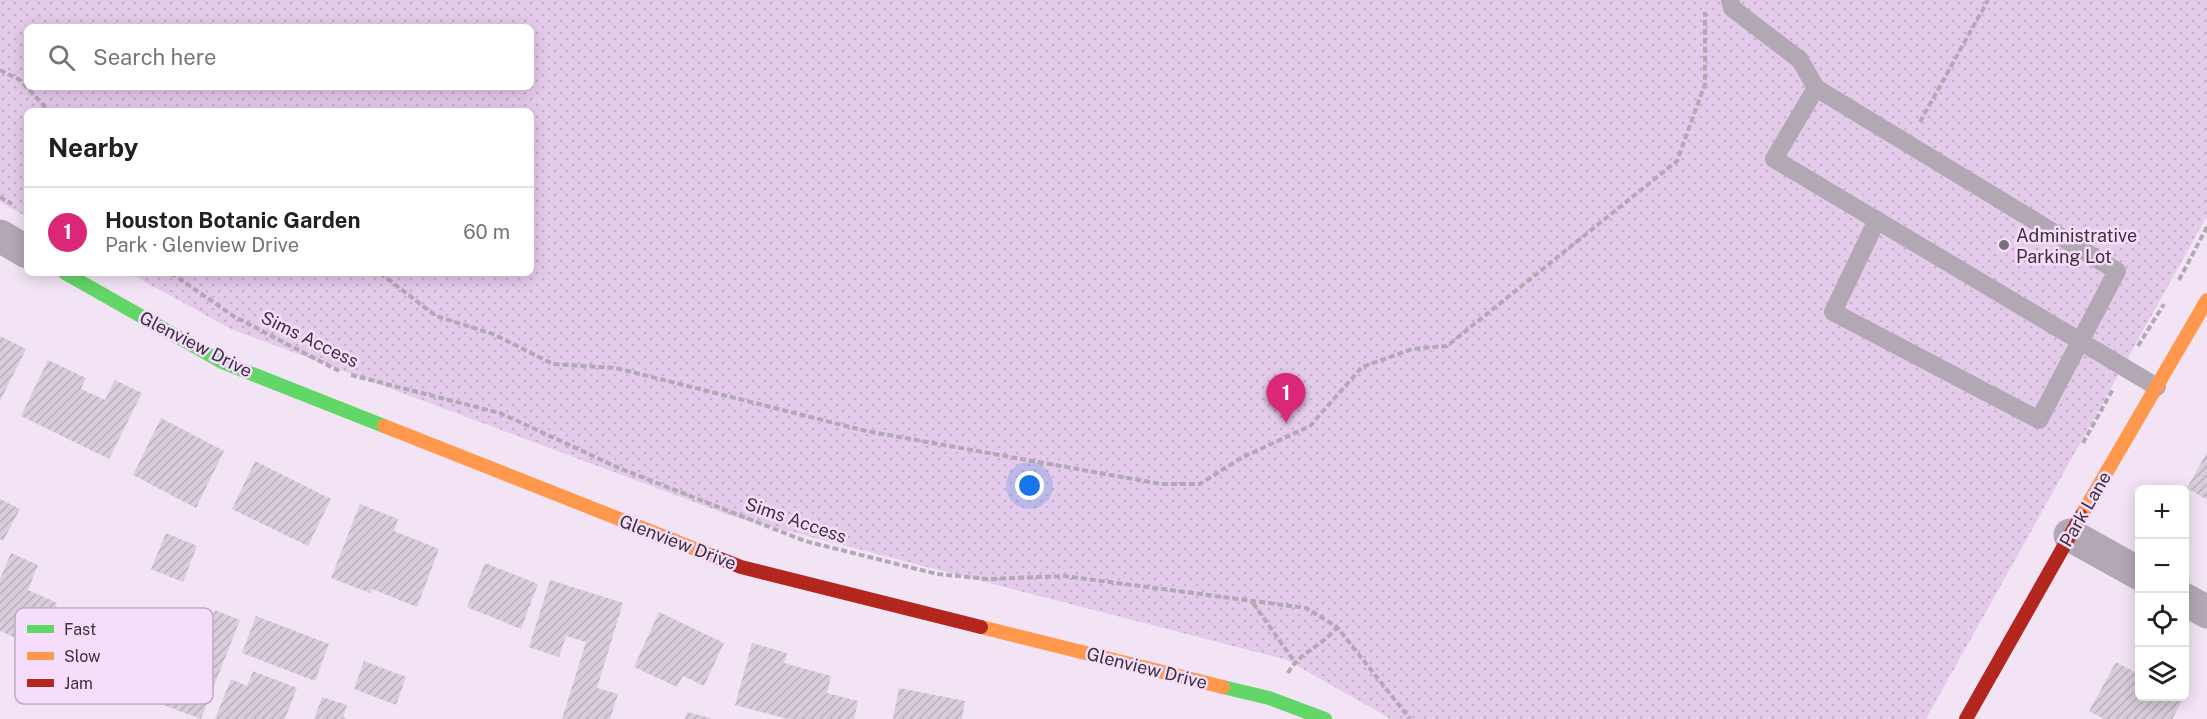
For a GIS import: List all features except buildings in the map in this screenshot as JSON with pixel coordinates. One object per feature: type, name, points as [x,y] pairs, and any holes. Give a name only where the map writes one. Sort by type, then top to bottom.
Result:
[{"type":"street","points":[[0,236],[24,250]]},
{"type":"street","name":"Glenview Drive","points":[[70,276],[222,362],[741,567],[1324,719]]},
{"type":"street","name":"Park Lane","points":[[1966,719],[2207,300]]},
{"type":"street","points":[[2070,535],[2135,572]]},
{"type":"street","points":[[2189,602],[2207,612]]},
{"type":"lane","points":[[1730,0],[1732,8],[1800,60],[1816,88],[2117,271],[2039,420],[1833,312],[1877,220]]},
{"type":"lane","points":[[1816,88],[1774,159],[2157,387]]},
{"type":"path","points":[[1908,144],[1988,0]]},
{"type":"path","points":[[384,276],[436,316],[493,334],[553,364],[616,368],[866,431],[1161,484],[1200,484],[1241,458],[1310,426],[1362,367],[1412,349],[1447,346],[1677,161],[1705,84],[1706,8]]},
{"type":"path","points":[[0,70],[24,84]]},
{"type":"path","points":[[29,90],[45,108]]},
{"type":"path","name":"Sims Access","points":[[175,276],[234,317],[347,374],[500,413],[619,468],[806,541],[937,574],[988,579],[1064,576],[1306,608],[1337,627],[1410,719]]},
{"type":"path","points":[[1252,602],[1294,661]]},
{"type":"path","points":[[1288,673],[1294,661],[1328,639],[1337,627]]},
{"type":"shaded area","points":[[0,0],[2207,0],[2207,216],[1926,719],[1391,719],[1287,660],[734,517],[231,329],[134,276],[534,276],[534,108],[24,108],[24,215],[0,202]]},
{"type":"traffic: fast","points":[[70,276],[222,362],[384,426]]},
{"type":"traffic: fast","points":[[1223,687],[1269,698],[1325,719]]},
{"type":"traffic: slow","points":[[2081,516],[2207,300]]},
{"type":"traffic: slow","points":[[384,426],[713,556]]},
{"type":"traffic: slow","points":[[981,627],[1223,687]]},
{"type":"traffic: jam","points":[[1966,719],[2081,516]]},
{"type":"traffic: jam","points":[[713,556],[741,567],[981,627]]},
{"type":"place","name":"Administrative Parking Lot","points":[[2004,245]]},
{"type":"place","name":"Houston Botanic Garden","points":[[1286,423]]}]
